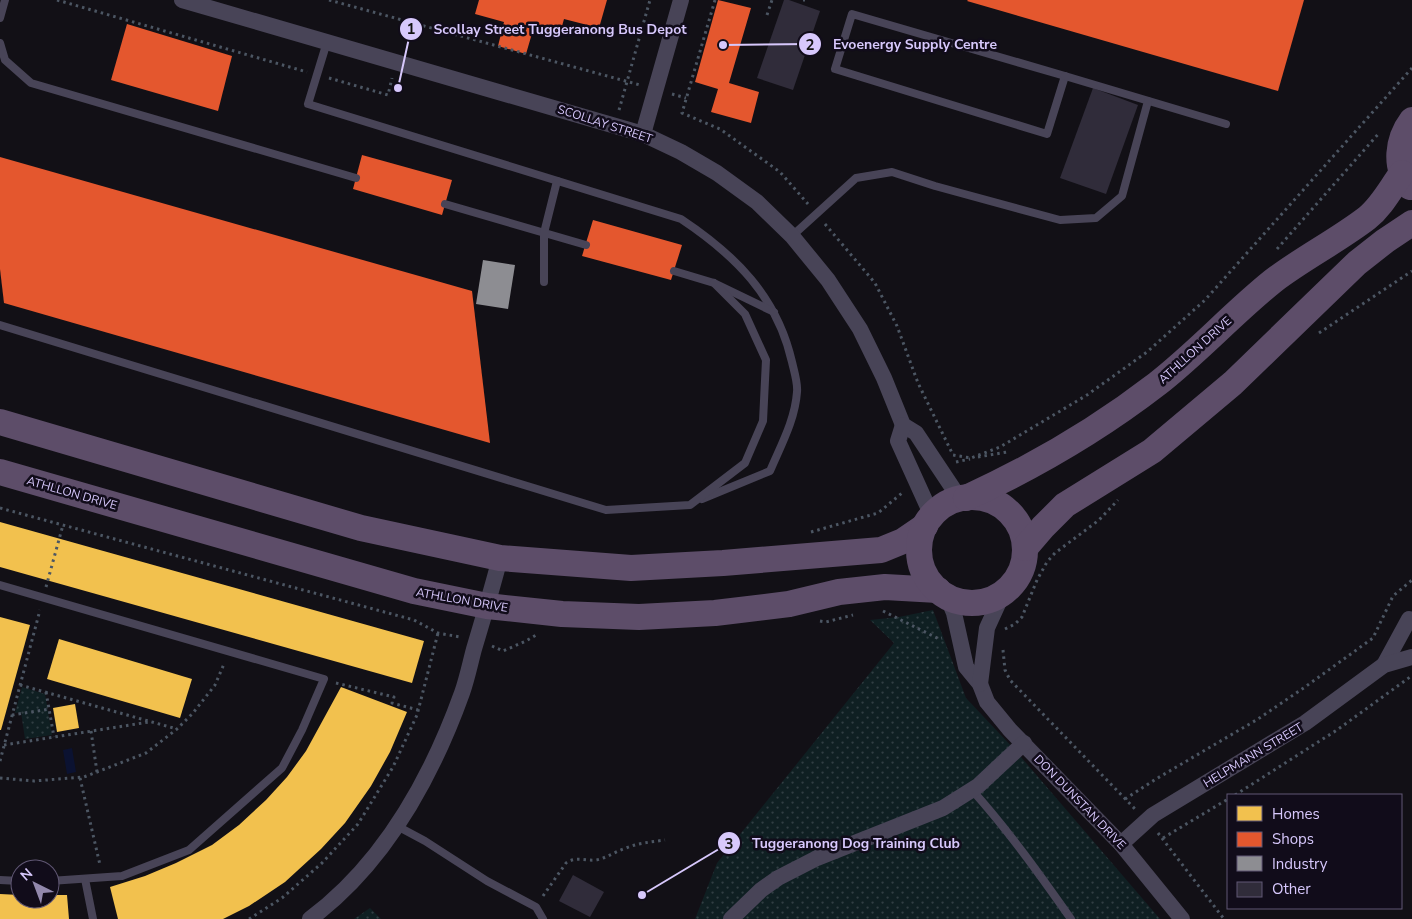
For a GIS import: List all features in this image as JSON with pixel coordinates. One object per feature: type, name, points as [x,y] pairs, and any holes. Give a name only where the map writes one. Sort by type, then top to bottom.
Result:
[{"type":"main road","points":[[1407,182],[1399,150],[1402,138],[1412,120]]},
{"type":"main road","name":"ATHLLON DRIVE","points":[[963,498],[1046,459],[1106,421],[1158,383],[1284,272],[1368,217],[1407,182]]},
{"type":"main road","points":[[1025,548],[1043,526],[1065,505],[1152,451],[1233,383],[1358,263],[1385,241],[1412,223]]},
{"type":"main road","points":[[0,422],[361,528],[500,558],[631,568],[740,562],[881,550],[903,540],[951,501],[975,497],[988,499],[1000,504],[1018,523],[1023,535],[1025,548],[1024,561],[1020,573],[1003,593],[991,599],[979,602],[966,602],[942,593],[927,576],[920,560],[921,537],[928,521]]},
{"type":"main road","name":"ATHLLON DRIVE","points":[[0,472],[414,591],[487,606],[562,614],[639,616],[715,613],[789,604],[839,592],[885,586],[942,593]]},
{"type":"street","name":"SCOLLAY STREET","points":[[182,0],[643,134],[681,152],[717,173],[757,202],[792,236],[828,280],[860,329],[884,378],[903,425],[898,441],[914,479],[928,521]]},
{"type":"street","points":[[643,134],[681,0]]},
{"type":"street","name":"SCOLLAY STREET","points":[[903,425],[916,432],[963,498]]},
{"type":"street","points":[[310,919],[322,910],[363,870],[398,826],[435,760],[462,692],[500,558]]},
{"type":"street","name":"DON DUNSTAN DRIVE","points":[[942,593],[954,612],[966,667],[980,684],[988,702],[1010,730],[1121,844],[1182,919]]},
{"type":"street","points":[[980,684],[987,628],[1003,593]]},
{"type":"street","name":"HELPMANN STREET","points":[[1384,665],[1411,619]]},
{"type":"street","name":"HELPMANN STREET","points":[[1121,844],[1153,815],[1305,723],[1384,665],[1412,656]]},
{"type":"street","points":[[731,919],[761,890],[778,878],[817,858],[943,808],[972,790],[1024,743]]},
{"type":"lane","points":[[0,18],[5,0]]},
{"type":"lane","points":[[1065,76],[1047,134],[835,69],[852,14],[1065,76],[1226,124]]},
{"type":"lane","points":[[0,325],[606,510],[691,503],[770,471],[791,423],[798,390],[790,353],[776,313],[742,266],[704,234],[681,218],[308,104],[327,42]]},
{"type":"lane","points":[[0,43],[5,60],[31,83],[356,178]]},
{"type":"lane","points":[[792,236],[856,178],[892,172],[935,186],[1060,220],[1096,218],[1122,196],[1148,101]]},
{"type":"lane","points":[[544,282],[544,233],[557,181]]},
{"type":"lane","points":[[445,204],[586,245]]},
{"type":"lane","points":[[674,271],[714,283],[776,313]]},
{"type":"lane","points":[[691,503],[745,463],[763,421],[766,360],[745,314],[714,283]]},
{"type":"lane","points":[[0,585],[324,680],[302,730],[282,768],[189,850],[122,876],[60,881]]},
{"type":"lane","points":[[972,790],[1029,861],[1071,919]]},
{"type":"lane","points":[[398,826],[487,881],[536,907],[544,919]]},
{"type":"lane","points":[[85,879],[93,919]]},
{"type":"path","points":[[57,0],[388,95],[396,62]]},
{"type":"path","points":[[329,0],[686,98]]},
{"type":"path","points":[[615,126],[650,0]]},
{"type":"path","points":[[714,0],[682,113],[720,129],[780,172],[875,283],[897,326],[918,383],[953,454],[971,458],[1009,451]]},
{"type":"path","points":[[767,15],[772,0]]},
{"type":"path","points":[[940,468],[1000,447],[1087,395],[1147,352],[1205,300],[1412,68]]},
{"type":"path","points":[[1275,251],[1386,126]]},
{"type":"path","points":[[803,534],[878,513],[900,495],[914,479]]},
{"type":"path","points":[[0,508],[414,620]]},
{"type":"path","points":[[0,761],[63,525]]},
{"type":"path","points":[[1126,799],[1156,779],[1258,719],[1373,638],[1393,596],[1412,580]]},
{"type":"path","points":[[1003,638],[1004,629]]},
{"type":"path","points":[[249,919],[282,898],[322,863],[358,824],[393,767],[418,710],[438,633]]},
{"type":"path","points":[[1003,646],[1004,670],[1010,680],[1163,838],[1224,919]]},
{"type":"path","points":[[0,778],[34,781],[80,778],[146,753],[177,729],[215,686],[229,652]]},
{"type":"path","points":[[1237,794],[1337,730],[1412,675]]},
{"type":"path","points":[[324,680],[394,697],[392,703],[418,710]]},
{"type":"path","points":[[20,684],[177,729]]},
{"type":"path","points":[[46,692],[54,737]]},
{"type":"path","points":[[12,715],[50,709]]},
{"type":"path","points":[[4,745],[152,722]]},
{"type":"path","points":[[91,732],[97,772]]},
{"type":"path","points":[[80,778],[103,878]]},
{"type":"path","points":[[1163,838],[1227,800]]},
{"type":"path","points":[[536,907],[570,860],[578,858],[597,860],[628,847],[665,840]]},
{"type":"shaded area","points":[[933,610],[966,698],[1015,750],[1160,919],[695,919],[717,863],[894,643],[870,620],[899,617]]},
{"type":"shaded area","points":[[22,687],[45,694],[52,735],[25,739],[21,712],[15,713]]},
{"type":"shaded area","points":[[370,908],[381,919],[354,919]]},
{"type":"water","points":[[72,748],[76,772],[67,774],[63,750]]},
{"type":"building: Homes","points":[[0,522],[424,641],[412,683],[0,567]]},
{"type":"building: Homes","points":[[0,617],[30,625],[1,730],[0,730]]},
{"type":"building: Homes","points":[[59,639],[192,679],[180,718],[47,679]]},
{"type":"building: Homes","points":[[341,687],[407,712],[390,752],[371,786],[345,823],[321,849],[285,882],[249,906],[223,919],[118,919],[110,887],[145,876],[176,863],[212,845],[239,825],[287,777],[306,751]]},
{"type":"building: Homes","points":[[75,704],[79,728],[57,732],[53,708]]},
{"type":"building: Homes","points":[[0,894],[10,894],[10,909],[60,909],[60,895],[67,895],[69,919],[0,919]]},
{"type":"building: Shops","points":[[479,0],[607,0],[599,28],[564,19],[559,37],[533,30],[526,54],[498,46],[504,22],[475,14]]},
{"type":"building: Shops","points":[[718,0],[751,8],[729,83],[759,92],[751,123],[711,112],[718,89],[695,82]]},
{"type":"building: Shops","points":[[968,0],[1304,0],[1278,91]]},
{"type":"building: Shops","points":[[127,24],[232,56],[218,111],[111,80]]},
{"type":"building: Shops","points":[[362,155],[452,180],[442,215],[353,189]]},
{"type":"building: Shops","points":[[0,157],[472,291],[490,443],[4,303],[0,269]]},
{"type":"building: Shops","points":[[593,220],[682,245],[671,280],[582,256]]},
{"type":"building: Industry","points":[[483,260],[515,265],[508,309],[476,304]]},
{"type":"building: Other","points":[[784,0],[820,11],[793,90],[757,78]]},
{"type":"building: Other","points":[[1093,88],[1138,105],[1106,194],[1060,178]]},
{"type":"building: Other","points":[[573,875],[604,892],[590,917],[559,901]]},
{"type":"place","name":"Evoenergy Supply Centre","points":[[723,45]]},
{"type":"place","name":"Scollay Street Tuggeranong Bus Depot","points":[[398,88]]},
{"type":"place","name":"Tuggeranong Dog Training Club","points":[[642,895]]}]
